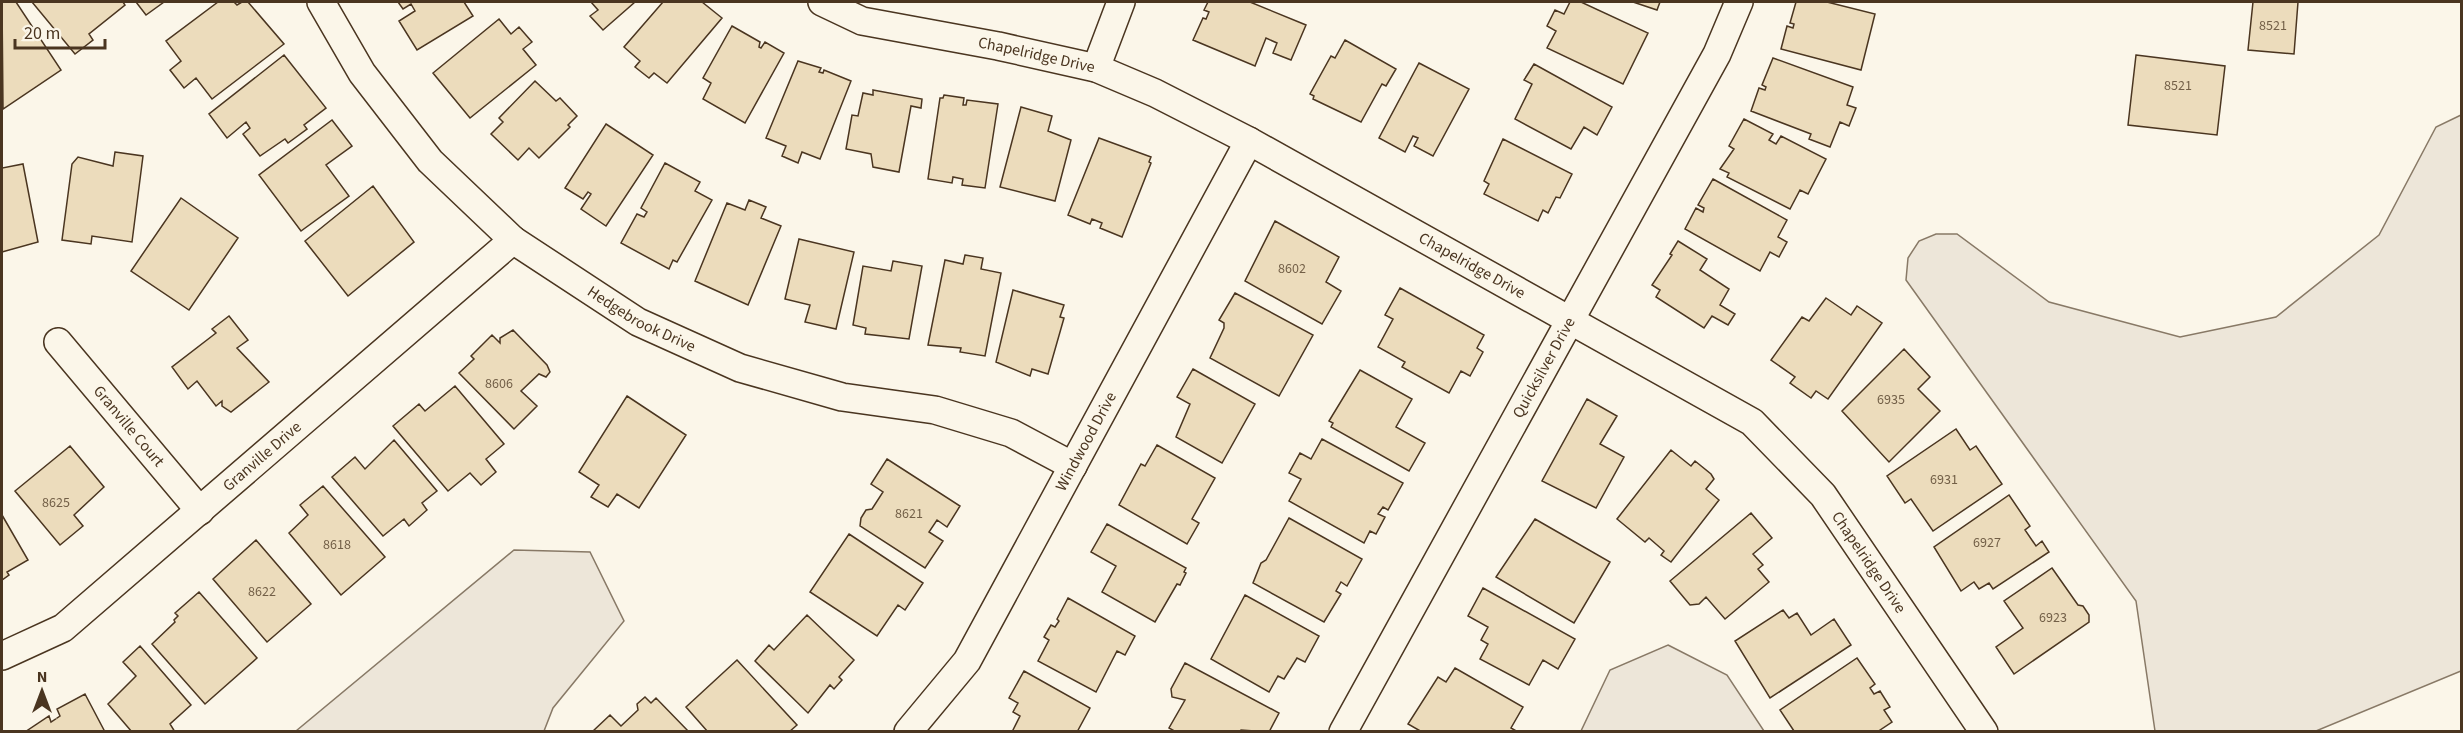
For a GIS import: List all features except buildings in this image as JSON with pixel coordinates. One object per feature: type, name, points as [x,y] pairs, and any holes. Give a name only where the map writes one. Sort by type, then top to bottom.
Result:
[{"type":"street","name":"Hedgebrook Drive","points":[[321,2],[362,73],[430,161],[513,240],[638,322],[740,368],[842,397],[935,410],[1011,433],[1073,466]]},
{"type":"street","name":"Chapelridge Drive","points":[[822,2],[862,21],[998,46],[1096,68],[1155,93],[1249,141],[1752,422],[1823,495],[1984,732]]},
{"type":"street","points":[[1096,68],[1121,2]]},
{"type":"street","name":"Quicksilver Drive","points":[[1343,732],[1717,54],[1739,2]]},
{"type":"street","name":"Windwood Drive","points":[[908,732],[967,661],[1249,141]]},
{"type":"street","name":"Granville Drive","points":[[2,656],[63,628],[513,240]]},
{"type":"street","name":"Granville Court","points":[[57,342],[200,511]]},
{"type":"shaded area","points":[[2461,115],[2461,671],[2316,731],[2155,731],[2136,601],[1906,280],[1908,258],[1919,241],[1936,234],[1957,234],[2049,302],[2180,337],[2276,317],[2379,235],[2436,127]]},
{"type":"shaded area","points":[[514,550],[590,552],[624,621],[553,708],[544,731],[296,731]]},
{"type":"shaded area","points":[[1668,645],[1727,675],[1764,731],[1581,731],[1610,670]]}]
